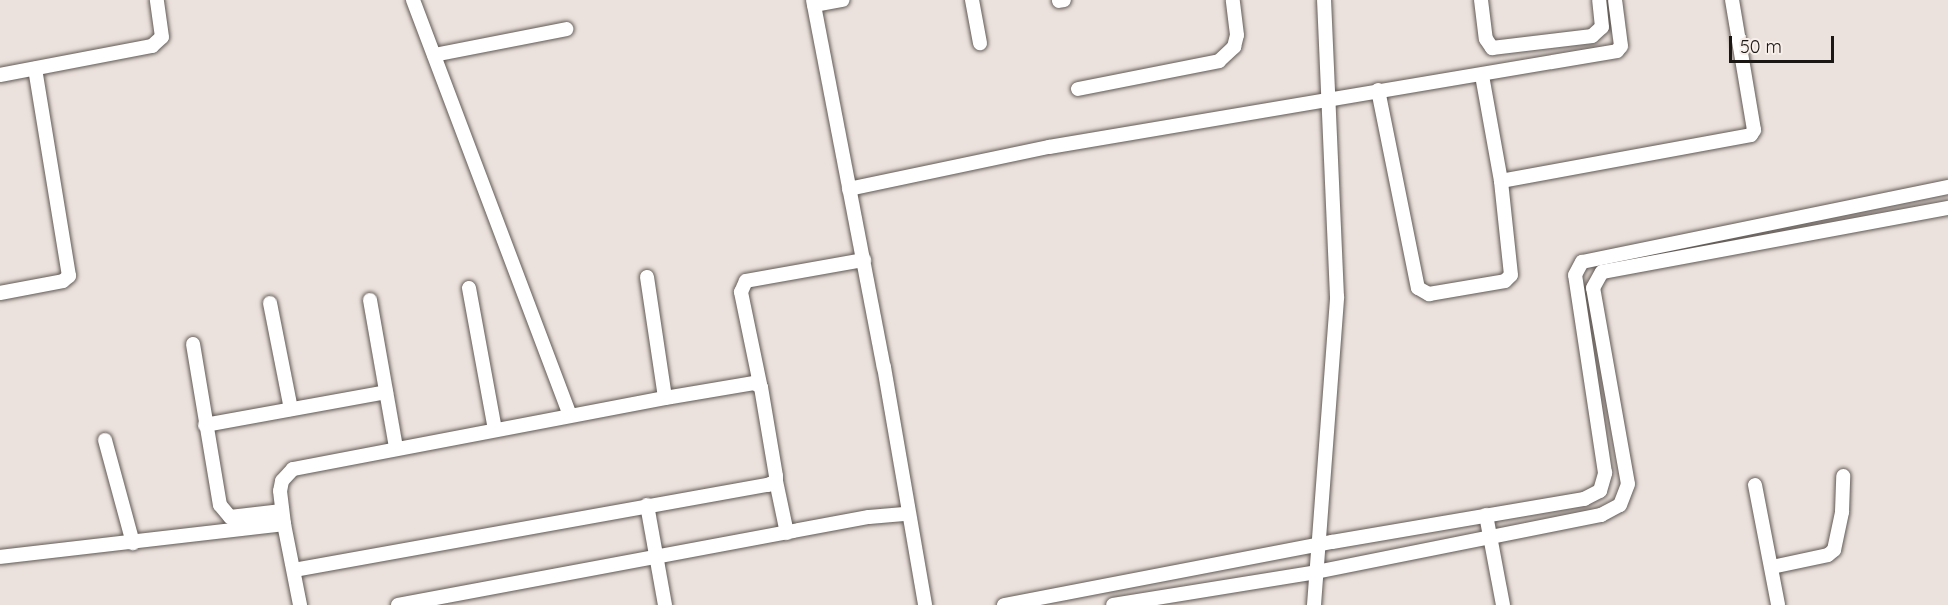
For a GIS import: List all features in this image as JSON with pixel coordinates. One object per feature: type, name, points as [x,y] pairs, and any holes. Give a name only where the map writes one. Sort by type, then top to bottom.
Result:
[{"type":"street","points":[[0,75],[158,43],[162,37],[157,0]]},
{"type":"street","points":[[413,0],[570,415]]},
{"type":"street","points":[[843,0],[814,2],[864,260],[907,514],[925,605]]},
{"type":"street","points":[[972,0],[980,43]]},
{"type":"street","points":[[1078,89],[1219,61],[1234,46],[1237,35],[1233,0]]},
{"type":"street","points":[[1314,605],[1337,297],[1324,0]]},
{"type":"street","points":[[1481,0],[1487,42],[1492,48],[1592,36],[1602,27],[1599,0]]},
{"type":"street","points":[[849,189],[1049,147],[1330,97],[1482,75],[1617,51],[1621,46],[1615,0]]},
{"type":"street","points":[[1501,181],[1751,135],[1754,130],[1732,0]]},
{"type":"street","points":[[434,55],[566,29]]},
{"type":"street","points":[[0,293],[63,281],[69,276],[35,69]]},
{"type":"street","points":[[1378,90],[1418,288],[1424,294],[1504,281],[1511,276],[1501,181],[1482,75]]},
{"type":"street","points":[[1600,491],[1605,473],[1600,422],[1575,275],[1578,267],[1589,257],[1948,187]]},
{"type":"street","points":[[1857,205],[1862,224]]},
{"type":"street","points":[[1113,605],[1316,572],[1568,525],[1620,505],[1627,494],[1628,473],[1598,321],[1596,280],[1602,272],[1948,208]]},
{"type":"street","points":[[787,533],[741,292],[746,281],[864,260]]},
{"type":"street","points":[[1578,267],[1596,280]]},
{"type":"street","points":[[647,277],[665,398]]},
{"type":"street","points":[[469,288],[495,429]]},
{"type":"street","points":[[370,300],[396,448]]},
{"type":"street","points":[[270,303],[291,409]]},
{"type":"street","points":[[193,344],[220,505],[230,517],[283,518]]},
{"type":"street","points":[[300,605],[283,518],[282,481],[293,470],[570,415],[760,384]]},
{"type":"street","points":[[205,425],[386,392]]},
{"type":"street","points":[[105,441],[133,543]]},
{"type":"street","points":[[1772,567],[1820,557],[1834,550],[1843,504],[1843,476]]},
{"type":"street","points":[[294,570],[776,481]]},
{"type":"street","points":[[1755,485],[1778,605]]},
{"type":"street","points":[[1004,605],[1319,545],[1573,502],[1600,491]]},
{"type":"street","points":[[1600,491],[1620,505]]},
{"type":"street","points":[[647,505],[665,605]]},
{"type":"street","points":[[398,605],[787,533],[907,514]]},
{"type":"street","points":[[1486,515],[1503,605]]},
{"type":"street","points":[[0,557],[133,543],[283,518]]}]
